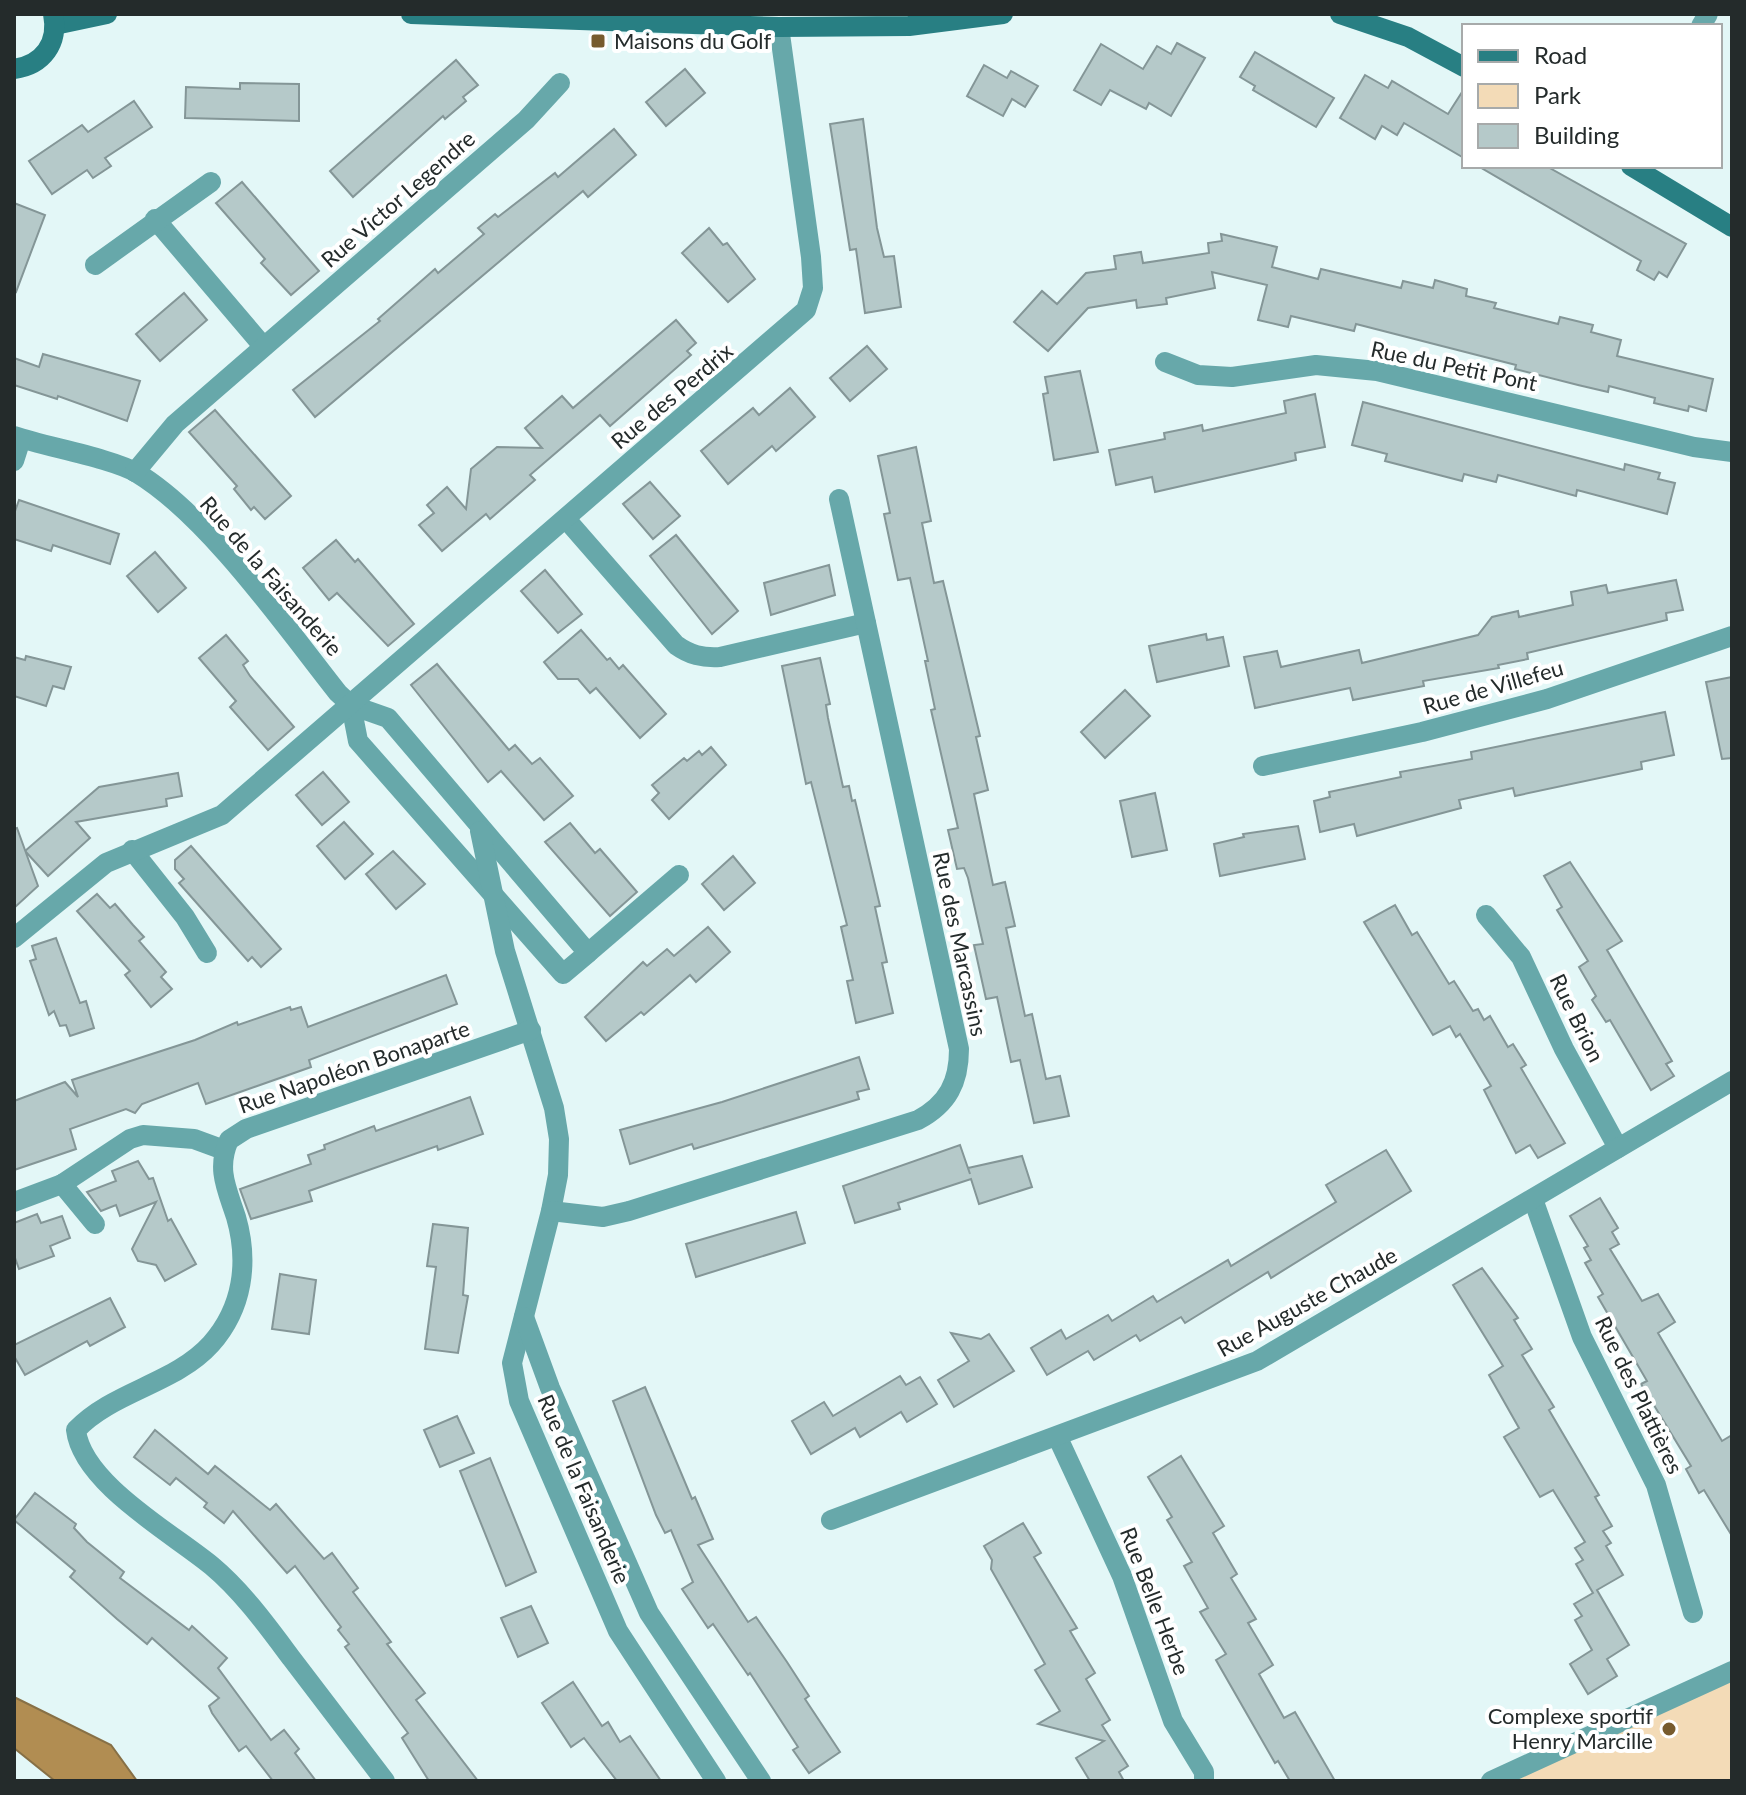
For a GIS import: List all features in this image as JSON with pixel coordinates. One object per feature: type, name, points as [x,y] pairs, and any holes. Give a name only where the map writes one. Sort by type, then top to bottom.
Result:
[{"type":"street","points":[[14,69],[38,61],[50,48],[54,20],[107,14]]},
{"type":"street","points":[[411,14],[779,27],[909,26],[1003,14]]},
{"type":"street","points":[[1340,14],[1408,37],[1462,66]]},
{"type":"street","name":"Rue des Perdrix","points":[[14,938],[89,874],[132,850],[222,815],[806,310],[813,288],[811,257],[779,27]]},
{"type":"street","name":"Rue Victor Legendre","points":[[135,472],[175,424],[526,120],[560,83]]},
{"type":"street","points":[[1634,168],[1732,227]]},
{"type":"street","points":[[95,265],[155,219],[211,182]]},
{"type":"street","points":[[155,219],[263,346]]},
{"type":"street","name":"Rue du Petit Pont","points":[[1165,362],[1198,375],[1232,377],[1316,365],[1377,371],[1694,447],[1732,452]]},
{"type":"street","points":[[14,461],[17,438]]},
{"type":"street","name":"Rue de la Faisanderie","points":[[17,438],[135,472],[176,502],[218,545],[351,705],[358,741],[563,974],[679,875]]},
{"type":"street","name":"Rue des Marcassins","points":[[551,1211],[603,1217],[629,1211],[918,1120],[942,1105],[958,1076],[959,1049],[839,499]]},
{"type":"street","points":[[566,519],[676,645],[688,653],[704,658],[720,657],[866,623]]},
{"type":"street","name":"Rue de Villefeu","points":[[1263,766],[1422,732],[1547,699],[1732,636]]},
{"type":"street","name":"Rue de la Faisanderie","points":[[351,705],[388,718],[588,953]]},
{"type":"street","name":"Rue de la Faisanderie","points":[[479,827],[505,951],[554,1108],[559,1139],[558,1175],[551,1211],[512,1363],[519,1401],[618,1631],[716,1781]]},
{"type":"street","points":[[132,850],[185,917],[190,932],[207,953]]},
{"type":"street","name":"Rue Brion","points":[[1486,915],[1521,957],[1564,1049],[1618,1148]]},
{"type":"street","name":"Rue Napoléon Bonaparte","points":[[224,1150],[229,1140],[246,1129],[531,1030]]},
{"type":"street","name":"Rue Auguste Chaude","points":[[831,1520],[1058,1438],[1257,1361],[1732,1081]]},
{"type":"street","points":[[14,1202],[62,1184],[130,1139],[143,1135],[194,1139],[224,1150],[223,1179],[239,1230],[244,1265],[235,1304],[219,1334],[193,1359],[87,1418],[76,1430],[78,1447],[116,1491],[215,1568],[246,1601],[385,1781]]},
{"type":"street","points":[[62,1184],[95,1224]]},
{"type":"street","name":"Rue des Plattières","points":[[1533,1199],[1582,1337],[1656,1485],[1693,1613]]},
{"type":"street","name":"Rue de la Faisanderie","points":[[524,1317],[550,1388],[649,1613],[761,1781]]},
{"type":"street","name":"Rue Belle Herbe","points":[[1058,1438],[1122,1576],[1173,1721],[1204,1772],[1204,1781]]},
{"type":"street","points":[[618,1631],[649,1613]]},
{"type":"street","points":[[1491,1781],[1732,1671]]},
{"type":"green space","name":"Complexe sportif Henry Marcille","points":[[1732,1671],[1732,1781],[1491,1781]]},
{"type":"shaded area","points":[[14,1697],[111,1745],[137,1781],[55,1781],[14,1748]]},
{"type":"building","points":[[1177,43],[1205,58],[1171,116],[1149,103],[1146,109],[1110,90],[1101,105],[1074,90],[1101,44],[1143,69],[1157,46],[1171,54]]},
{"type":"building","points":[[1255,52],[1334,98],[1316,127],[1253,90],[1255,86],[1240,77]]},
{"type":"building","points":[[456,60],[478,85],[463,97],[466,101],[445,119],[443,116],[353,197],[330,171]]},
{"type":"building","points":[[984,65],[1007,78],[1011,71],[1038,86],[1025,107],[1012,99],[1003,116],[967,96]]},
{"type":"building","points":[[685,69],[705,93],[666,126],[646,102]]},
{"type":"building","points":[[1365,75],[1388,88],[1392,81],[1448,114],[1462,92],[1462,157],[1404,123],[1397,135],[1382,126],[1375,139],[1340,118]]},
{"type":"building","points":[[240,83],[299,84],[299,121],[185,118],[186,87],[240,89]]},
{"type":"building","points":[[134,101],[152,127],[105,158],[111,166],[93,178],[87,170],[52,194],[29,161],[82,125],[88,132]]},
{"type":"building","points":[[863,119],[877,228],[884,257],[894,256],[901,307],[865,313],[856,249],[850,250],[830,124]]},
{"type":"building","points":[[614,129],[636,155],[588,197],[583,191],[315,417],[293,390],[380,321],[378,319],[435,269],[438,273],[484,234],[478,228],[495,214],[498,217],[555,173],[558,177]]},
{"type":"building","points":[[1481,168],[1550,168],[1686,244],[1667,277],[1659,272],[1654,280],[1637,270],[1641,261]]},
{"type":"building","points":[[242,182],[319,271],[291,295],[261,263],[265,259],[216,203]]},
{"type":"building","points":[[14,203],[45,215],[16,292],[14,291]]},
{"type":"building","points":[[709,228],[723,245],[727,243],[755,279],[728,302],[682,253]]},
{"type":"building","points":[[1221,234],[1277,247],[1272,267],[1318,279],[1321,269],[1401,288],[1403,281],[1433,288],[1435,280],[1467,289],[1466,296],[1496,303],[1494,308],[1558,324],[1560,317],[1593,325],[1591,332],[1621,340],[1617,356],[1713,379],[1706,411],[1689,406],[1688,411],[1654,403],[1655,398],[1609,386],[1608,392],[1578,385],[1515,369],[1516,365],[1356,324],[1354,331],[1291,316],[1288,327],[1258,320],[1267,285],[1212,272],[1215,288],[1166,298],[1167,304],[1137,308],[1136,300],[1088,308],[1048,351],[1014,322],[1042,291],[1057,304],[1086,273],[1116,269],[1114,256],[1141,252],[1143,263],[1209,253],[1208,243],[1222,241]]},
{"type":"building","points":[[184,293],[207,320],[160,361],[136,334]]},
{"type":"building","points":[[676,320],[696,343],[687,351],[691,355],[610,426],[600,415],[530,475],[535,480],[490,519],[486,514],[442,551],[419,525],[434,513],[427,505],[447,487],[466,509],[471,469],[497,447],[542,448],[525,428],[562,396],[573,408]]},
{"type":"building","points":[[867,346],[887,369],[850,401],[830,378]]},
{"type":"building","points":[[43,354],[140,381],[127,421],[58,396],[57,399],[14,385],[14,358],[39,367]]},
{"type":"building","points":[[1080,371],[1098,452],[1054,460],[1043,394],[1048,393],[1045,377]]},
{"type":"building","points":[[790,388],[815,417],[776,451],[772,446],[728,484],[701,451],[753,408],[759,415]]},
{"type":"building","points":[[1315,394],[1325,447],[1295,453],[1296,460],[1155,492],[1152,477],[1116,485],[1109,450],[1165,439],[1164,433],[1202,425],[1203,431],[1286,413],[1284,401]]},
{"type":"building","points":[[1363,402],[1624,470],[1625,464],[1660,473],[1658,479],[1675,483],[1667,514],[1577,490],[1576,496],[1498,475],[1496,482],[1464,474],[1462,481],[1385,461],[1387,454],[1352,445]]},
{"type":"building","points":[[215,410],[291,496],[265,519],[254,507],[251,510],[234,489],[237,486],[189,432]]},
{"type":"building","points":[[916,447],[931,521],[922,523],[934,583],[943,581],[980,736],[976,737],[988,790],[974,794],[993,885],[1005,882],[1015,926],[1006,928],[1025,1016],[1032,1014],[1046,1079],[1060,1076],[1069,1116],[1034,1123],[1020,1060],[1011,1062],[997,997],[986,999],[974,945],[983,944],[968,878],[964,868],[957,869],[948,830],[958,828],[931,710],[935,709],[925,661],[928,661],[910,578],[898,580],[884,514],[890,513],[878,456]]},
{"type":"building","points":[[650,482],[680,516],[653,539],[623,504]]},
{"type":"building","points":[[19,500],[119,534],[110,564],[53,545],[51,551],[14,539],[14,514]]},
{"type":"building","points":[[676,535],[738,611],[712,634],[650,556]]},
{"type":"building","points":[[336,540],[355,562],[358,559],[414,624],[388,646],[337,593],[329,600],[303,568]]},
{"type":"building","points":[[155,552],[186,588],[158,612],[127,576]]},
{"type":"building","points":[[829,565],[835,595],[771,615],[764,583]]},
{"type":"building","points":[[545,570],[582,614],[558,633],[521,591]]},
{"type":"building","points":[[1676,580],[1683,610],[1666,613],[1667,620],[1527,653],[1528,659],[1498,665],[1499,668],[1423,681],[1424,686],[1353,700],[1350,688],[1255,708],[1244,657],[1277,651],[1281,667],[1359,650],[1362,663],[1478,635],[1492,617],[1518,611],[1519,617],[1573,605],[1571,592],[1606,585],[1608,593]]},
{"type":"building","points":[[581,630],[607,660],[610,658],[619,669],[623,665],[666,714],[640,738],[596,688],[590,693],[578,679],[558,679],[544,662]]},
{"type":"building","points":[[1206,634],[1207,640],[1223,637],[1229,666],[1157,682],[1149,646]]},
{"type":"building","points":[[226,635],[248,661],[243,665],[250,676],[294,727],[268,750],[230,707],[236,701],[199,658]]},
{"type":"building","points":[[26,656],[71,667],[64,689],[53,686],[46,706],[14,696],[14,657],[25,660]]},
{"type":"building","points":[[820,658],[830,704],[826,705],[828,718],[843,787],[849,786],[852,801],[855,800],[880,906],[875,907],[887,962],[882,963],[893,1013],[856,1023],[847,981],[853,980],[841,927],[847,925],[811,782],[806,784],[782,666]]},
{"type":"building","points":[[437,664],[509,750],[515,745],[532,764],[540,758],[573,796],[544,820],[501,771],[488,782],[411,685]]},
{"type":"building","points":[[1732,677],[1732,758],[1722,759],[1706,682]]},
{"type":"building","points":[[1125,690],[1150,716],[1105,758],[1081,732]]},
{"type":"building","points":[[1665,712],[1674,755],[1641,762],[1642,769],[1515,796],[1513,788],[1459,800],[1461,808],[1357,836],[1354,824],[1320,832],[1314,801],[1330,797],[1329,792],[1401,777],[1400,772],[1472,759],[1471,752]]},
{"type":"building","points":[[711,747],[726,765],[669,819],[652,800],[659,793],[652,785],[684,758],[687,761],[699,751],[702,755]]},
{"type":"building","points":[[323,772],[349,802],[322,825],[296,795]]},
{"type":"building","points":[[178,773],[182,796],[166,799],[167,806],[76,822],[90,838],[48,876],[25,851],[99,787]]},
{"type":"building","points":[[1155,793],[1167,850],[1132,857],[1120,801]]},
{"type":"building","points":[[344,822],[373,854],[345,879],[317,846]]},
{"type":"building","points":[[570,823],[595,853],[600,849],[637,892],[610,916],[545,842]]},
{"type":"building","points":[[1298,826],[1305,859],[1220,876],[1214,844],[1244,837],[1243,834]]},
{"type":"building","points":[[17,828],[38,886],[14,908],[14,829]]},
{"type":"building","points":[[191,846],[281,949],[261,967],[252,957],[248,961],[179,883],[184,879],[175,869],[175,860]]},
{"type":"building","points":[[393,851],[425,884],[396,909],[366,874]]},
{"type":"building","points":[[733,856],[755,883],[724,910],[702,884]]},
{"type":"building","points":[[1570,862],[1622,941],[1607,950],[1672,1061],[1666,1064],[1674,1076],[1651,1090],[1610,1020],[1606,1022],[1592,1000],[1596,996],[1579,967],[1588,961],[1557,910],[1562,907],[1544,876]]},
{"type":"building","points":[[97,894],[110,908],[115,904],[144,937],[139,941],[166,972],[161,977],[172,989],[151,1007],[125,975],[130,971],[77,911]]},
{"type":"building","points":[[1395,905],[1412,935],[1417,932],[1449,984],[1454,981],[1473,1011],[1478,1009],[1484,1020],[1490,1016],[1508,1047],[1513,1044],[1526,1065],[1521,1068],[1565,1143],[1538,1158],[1530,1145],[1516,1153],[1484,1090],[1491,1086],[1460,1034],[1456,1037],[1450,1026],[1433,1035],[1364,922]]},
{"type":"building","points":[[708,927],[730,952],[696,982],[690,975],[644,1015],[641,1012],[606,1041],[585,1017],[643,962],[647,966],[667,949],[674,956]]},
{"type":"building","points":[[56,938],[80,1003],[86,1001],[94,1028],[70,1036],[66,1025],[60,1026],[54,1011],[49,1015],[30,961],[36,959],[32,946]]},
{"type":"building","points":[[446,975],[457,1004],[309,1060],[311,1067],[206,1104],[198,1083],[142,1104],[135,1113],[126,1109],[70,1129],[76,1149],[14,1170],[14,1101],[65,1082],[78,1097],[72,1080],[195,1040],[237,1022],[238,1025],[290,1007],[291,1010],[301,1007],[308,1027]]},
{"type":"building","points":[[859,1057],[869,1089],[857,1092],[859,1099],[694,1149],[692,1144],[630,1164],[620,1130],[722,1102]]},
{"type":"building","points":[[470,1097],[483,1134],[438,1150],[437,1146],[309,1191],[312,1201],[251,1219],[240,1189],[311,1164],[308,1155],[325,1149],[324,1145],[374,1126],[376,1131]]},
{"type":"building","points":[[960,1145],[970,1174],[968,1168],[1022,1156],[1032,1187],[979,1204],[971,1179],[898,1203],[900,1209],[855,1223],[843,1186]]},
{"type":"building","points":[[1386,1150],[1411,1191],[1271,1278],[1268,1272],[1185,1323],[1181,1317],[1140,1341],[1136,1335],[1094,1360],[1088,1351],[1047,1375],[1031,1348],[1061,1330],[1066,1339],[1108,1315],[1112,1321],[1153,1296],[1157,1302],[1228,1260],[1231,1266],[1336,1202],[1326,1185]]},
{"type":"building","points":[[138,1161],[149,1179],[153,1178],[168,1221],[171,1219],[196,1264],[165,1281],[156,1265],[138,1261],[132,1249],[156,1202],[120,1216],[116,1205],[101,1211],[87,1192],[116,1181],[112,1171]]},
{"type":"building","points":[[1600,1198],[1618,1228],[1612,1232],[1619,1244],[1610,1249],[1642,1301],[1658,1294],[1675,1322],[1658,1333],[1722,1441],[1732,1435],[1732,1536],[1704,1490],[1699,1493],[1686,1469],[1691,1466],[1641,1384],[1647,1381],[1598,1297],[1603,1294],[1585,1263],[1591,1260],[1584,1248],[1588,1246],[1570,1216]]},
{"type":"building","points":[[796,1212],[805,1243],[696,1277],[686,1244]]},
{"type":"building","points":[[37,1214],[41,1223],[62,1216],[70,1238],[50,1246],[54,1256],[19,1269],[14,1255],[14,1223]]},
{"type":"building","points":[[433,1224],[468,1228],[463,1295],[468,1296],[458,1353],[425,1349],[436,1267],[427,1266]]},
{"type":"building","points":[[1482,1268],[1518,1318],[1514,1320],[1532,1349],[1522,1355],[1554,1407],[1549,1410],[1599,1495],[1595,1497],[1612,1526],[1603,1531],[1611,1543],[1606,1546],[1623,1575],[1597,1590],[1629,1645],[1607,1659],[1617,1676],[1588,1694],[1570,1664],[1592,1650],[1575,1620],[1582,1616],[1574,1604],[1593,1593],[1576,1564],[1583,1560],[1575,1548],[1585,1542],[1553,1490],[1540,1497],[1504,1437],[1519,1428],[1489,1375],[1503,1366],[1453,1285]]},
{"type":"building","points":[[280,1274],[316,1280],[309,1334],[272,1329]]},
{"type":"building","points":[[110,1298],[125,1327],[90,1346],[87,1341],[25,1375],[14,1356],[14,1345]]},
{"type":"building","points":[[951,1333],[981,1339],[989,1334],[1014,1371],[954,1407],[938,1380],[969,1361]]},
{"type":"building","points":[[900,1376],[906,1385],[920,1377],[937,1404],[907,1422],[901,1412],[860,1437],[855,1428],[811,1454],[792,1421],[824,1402],[833,1416]]},
{"type":"building","points":[[645,1387],[692,1499],[695,1497],[713,1539],[698,1545],[748,1622],[756,1617],[787,1662],[809,1696],[805,1699],[840,1752],[809,1773],[793,1750],[798,1747],[750,1673],[748,1675],[713,1624],[708,1628],[682,1589],[693,1582],[671,1530],[665,1533],[656,1515],[613,1401]]},
{"type":"building","points":[[457,1416],[474,1453],[440,1467],[424,1430]]},
{"type":"building","points":[[155,1430],[208,1474],[215,1466],[270,1510],[276,1504],[324,1559],[332,1553],[358,1588],[353,1592],[391,1642],[387,1644],[425,1693],[416,1700],[478,1781],[429,1781],[402,1738],[408,1733],[345,1647],[349,1644],[338,1630],[341,1627],[295,1566],[287,1573],[233,1511],[224,1523],[204,1507],[207,1503],[176,1478],[170,1485],[134,1457]]},
{"type":"building","points":[[1181,1456],[1224,1526],[1213,1533],[1237,1574],[1231,1578],[1256,1619],[1248,1623],[1273,1665],[1259,1674],[1284,1718],[1295,1712],[1335,1781],[1290,1781],[1278,1761],[1275,1763],[1216,1660],[1226,1654],[1200,1612],[1208,1608],[1184,1566],[1192,1562],[1167,1520],[1172,1517],[1148,1477]]},
{"type":"building","points":[[490,1458],[536,1572],[506,1586],[460,1471]]},
{"type":"building","points":[[35,1493],[76,1524],[74,1528],[87,1542],[124,1572],[120,1578],[189,1630],[192,1626],[227,1658],[218,1668],[271,1740],[284,1730],[299,1749],[295,1753],[316,1781],[273,1781],[246,1746],[239,1751],[209,1706],[219,1698],[152,1638],[147,1644],[117,1619],[70,1577],[75,1571],[14,1520]]},
{"type":"building","points":[[1023,1523],[1041,1553],[1034,1557],[1077,1628],[1070,1631],[1095,1673],[1086,1679],[1110,1720],[1102,1725],[1128,1766],[1119,1772],[1124,1781],[1090,1781],[1076,1758],[1104,1741],[1038,1724],[1060,1711],[1035,1670],[1045,1664],[991,1569],[992,1560],[984,1546]]},
{"type":"building","points":[[531,1606],[548,1643],[518,1657],[501,1618]]},
{"type":"building","points":[[573,1682],[602,1726],[608,1722],[620,1742],[630,1736],[661,1781],[617,1781],[584,1738],[571,1747],[542,1703]]},
{"type":"place","name":"Maisons du Golf","points":[[598,41]]},
{"type":"place","name":"Complexe sportif Henry Marcille","points":[[1669,1729]]}]
